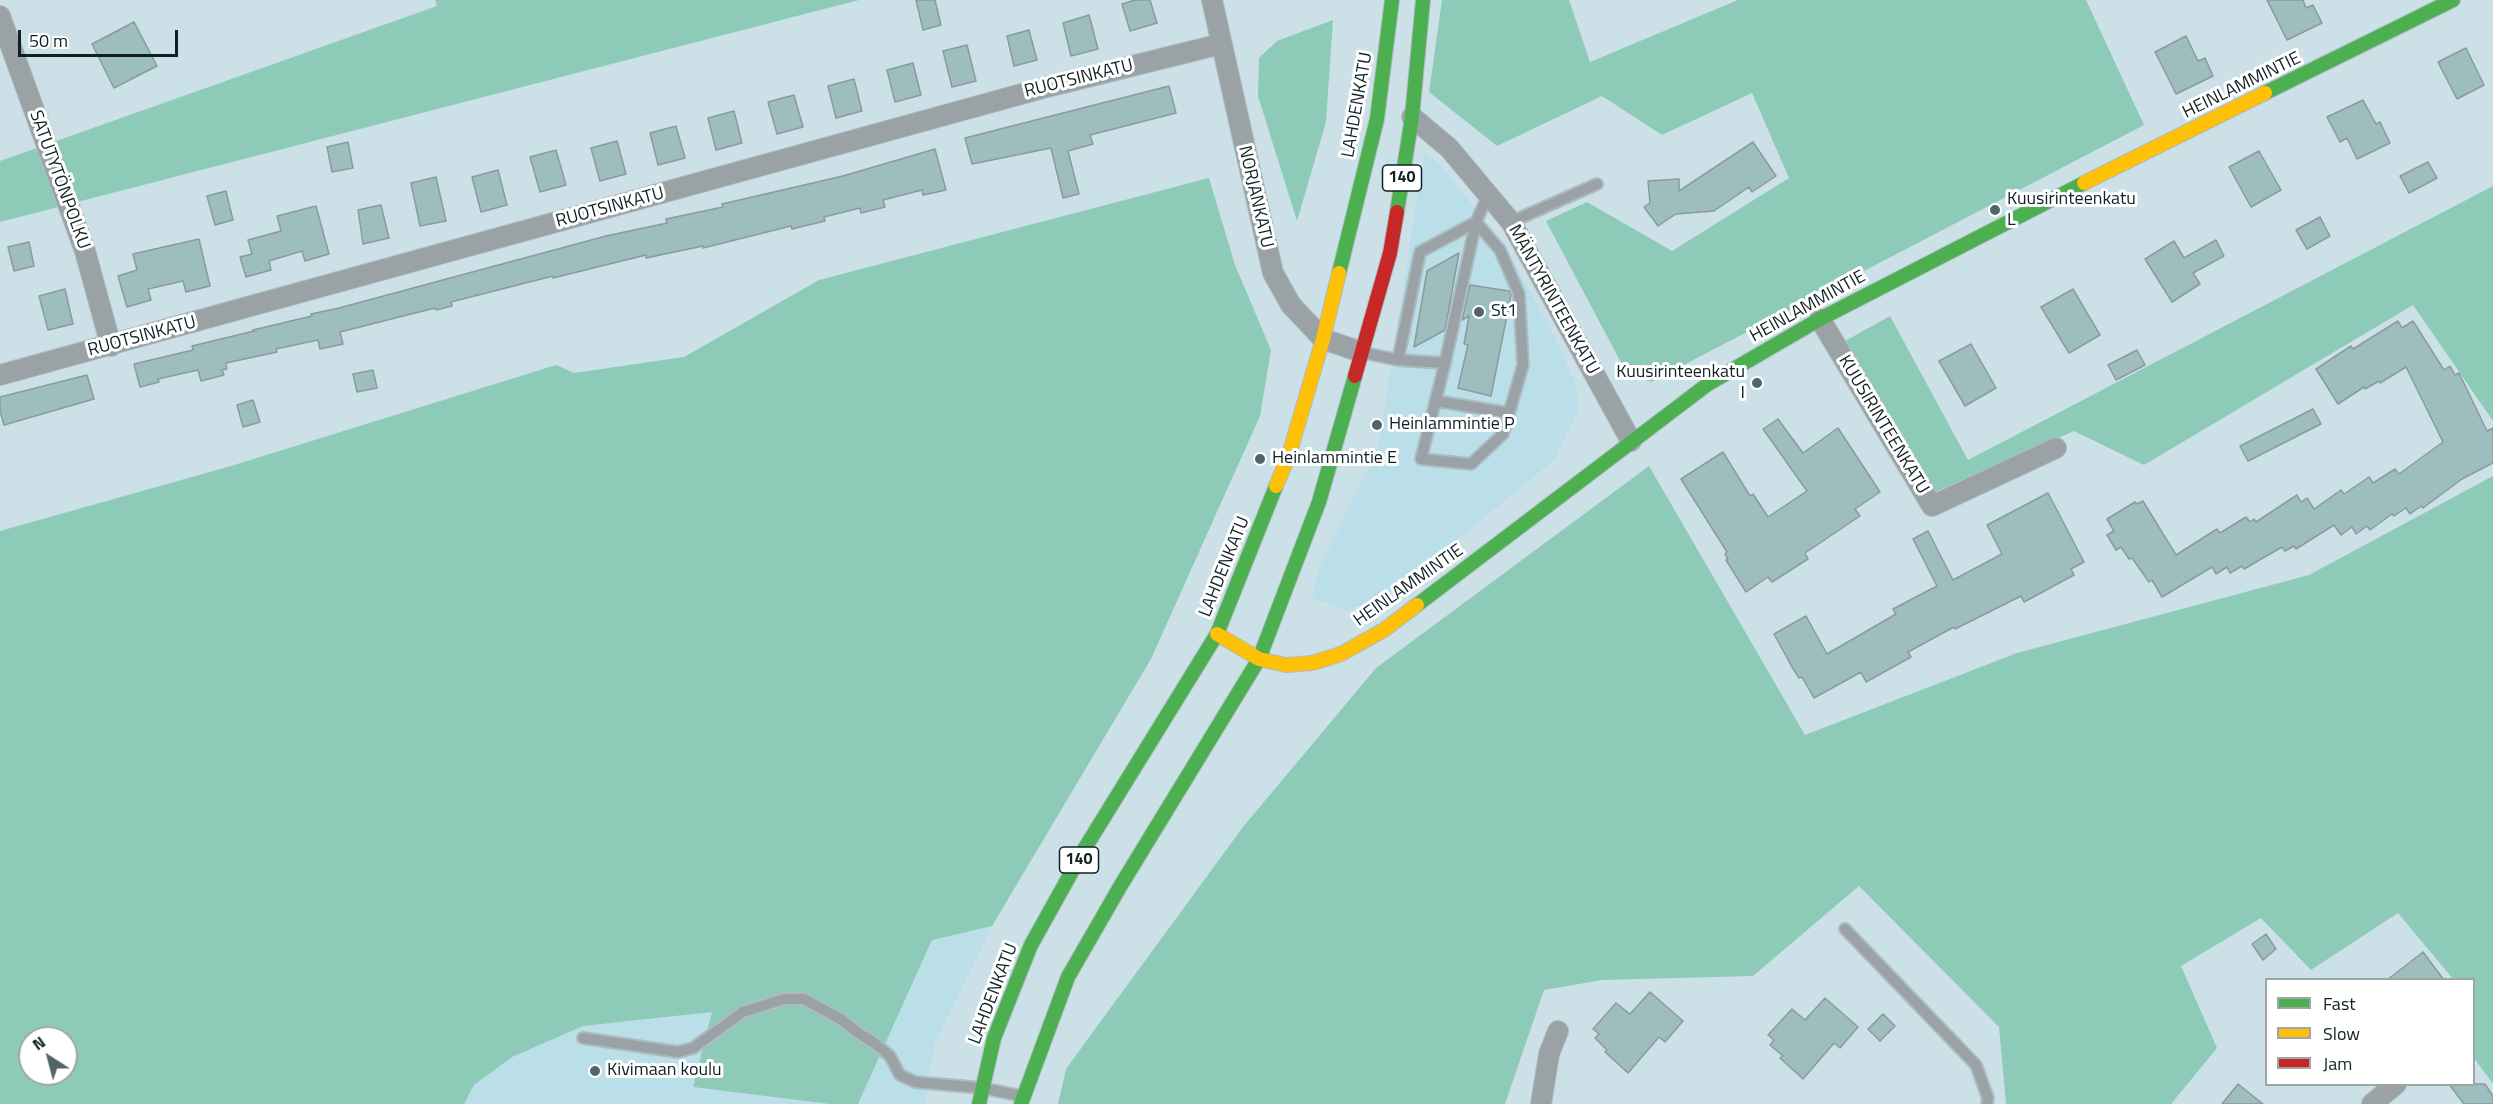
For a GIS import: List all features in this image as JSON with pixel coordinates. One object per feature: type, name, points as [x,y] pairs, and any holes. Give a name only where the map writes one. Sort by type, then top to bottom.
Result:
[{"type":"main road","name":"LAHDENKATU","points":[[979,1104],[994,1038],[1031,945],[1085,848],[1217,634],[1289,455],[1323,339],[1377,119],[1392,0]]},
{"type":"main road","name":"HEINLAMMINTIE","points":[[1217,634],[1260,659],[1286,665],[1312,663],[1341,654],[1384,630],[1708,384],[1820,319],[2016,216],[2453,0]]},
{"type":"main road","name":"140","points":[[1022,1100],[1068,977],[1121,885],[1260,659],[1279,602],[1319,502],[1390,252],[1412,117],[1423,1]]},
{"type":"street","name":"NORJANKATU","points":[[1212,0],[1273,273],[1291,306],[1323,339],[1361,352]]},
{"type":"street","name":"SATUTYTÖNPOLKU","points":[[0,16],[85,250],[111,346]]},
{"type":"street","name":"RUOTSINKATU","points":[[0,375],[1038,89],[1221,44]]},
{"type":"street","name":"MÄNTYRINTEENKATU","points":[[1412,117],[1449,148],[1511,222],[1631,441]]},
{"type":"street","name":"KUUSIRINTEENKATU","points":[[1820,319],[1932,506],[2056,448]]},
{"type":"street","points":[[1541,1104],[1549,1054],[1558,1031]]},
{"type":"street","points":[[2372,1104],[2394,1086]]},
{"type":"lane","points":[[1511,222],[1596,184]]},
{"type":"lane","points":[[1476,222],[1500,250],[1519,294],[1523,365],[1503,434],[1471,464],[1421,459],[1476,222],[1488,195]]},
{"type":"lane","points":[[1398,360],[1420,252],[1476,222]]},
{"type":"lane","points":[[1361,352],[1398,360],[1445,363]]},
{"type":"lane","points":[[1436,401],[1509,413]]},
{"type":"lane","points":[[1845,929],[1976,1065],[1988,1098],[1987,1104]]},
{"type":"lane","points":[[583,1038],[678,1052],[693,1048],[743,1012],[784,999],[804,999],[842,1020],[873,1042],[890,1056],[900,1075],[915,1082],[982,1088],[1022,1100]]},
{"type":"shaded area","points":[[1424,154],[1438,162],[1506,247],[1552,332],[1576,384],[1578,411],[1554,460],[1409,580],[1366,605],[1346,610],[1312,598],[1320,566],[1378,448]]},
{"type":"shaded area","points":[[992,926],[934,1046],[925,1104],[858,1104],[933,939]]},
{"type":"shaded area","name":"Kivimaan koulu","points":[[713,1012],[693,1087],[830,1104],[464,1104],[474,1085],[512,1057],[583,1026]]},
{"type":"green space","points":[[435,0],[859,0],[0,222],[0,161],[437,6]]},
{"type":"green space","points":[[1442,0],[1569,0],[1590,62],[1738,0],[2086,0],[2144,125],[1651,382],[1626,372],[1546,221],[1587,202],[1672,251],[1789,178],[1752,93],[1662,135],[1602,96],[1497,146],[1429,92]]},
{"type":"green space","points":[[1333,20],[1326,122],[1297,221],[1258,96],[1259,58],[1277,41]]},
{"type":"green space","points":[[1209,178],[1235,265],[1271,350],[1260,416],[1151,659],[992,926],[932,940],[858,1104],[830,1104],[693,1087],[712,1012],[583,1026],[512,1057],[474,1085],[464,1104],[0,1104],[0,531],[231,466],[556,365],[574,373],[684,357],[819,280]]},
{"type":"green space","points":[[2493,186],[2493,421],[2413,305],[2144,465],[2074,431],[1935,492],[1845,341],[1890,316],[1968,460]]},
{"type":"green space","points":[[1649,466],[1805,735],[2017,653],[2309,575],[2493,476],[2493,1084],[2475,1059],[2475,978],[2452,978],[2398,913],[2311,970],[2261,918],[2181,966],[2217,1048],[2171,1104],[2006,1104],[1999,1027],[1859,886],[1753,976],[1602,980],[1544,990],[1505,1104],[1058,1104],[1066,1069],[1098,1025],[1243,827],[1376,668]]},
{"type":"building","points":[[916,0],[935,0],[941,25],[923,30]]},
{"type":"building","points":[[1135,0],[1150,0],[1157,23],[1130,31],[1122,4]]},
{"type":"building","points":[[2267,0],[2303,0],[2306,8],[2313,5],[2322,23],[2287,40]]},
{"type":"building","points":[[1089,15],[1098,49],[1071,56],[1063,23]]},
{"type":"building","points":[[134,22],[157,66],[114,88],[92,44]]},
{"type":"building","points":[[1029,30],[1037,60],[1014,66],[1007,36]]},
{"type":"building","points":[[2186,36],[2198,61],[2205,58],[2213,76],[2176,94],[2155,52]]},
{"type":"building","points":[[967,45],[976,81],[952,87],[943,51]]},
{"type":"building","points":[[2466,48],[2484,85],[2457,99],[2438,62]]},
{"type":"building","points":[[913,63],[921,95],[895,102],[887,70]]},
{"type":"building","points":[[854,79],[862,111],[836,118],[828,86]]},
{"type":"building","points":[[1169,86],[1176,113],[1090,135],[1093,144],[1068,151],[1079,194],[1063,198],[1051,148],[972,164],[965,138]]},
{"type":"building","points":[[794,95],[803,127],[777,134],[768,102]]},
{"type":"building","points":[[2363,100],[2376,124],[2380,122],[2390,143],[2357,159],[2347,138],[2340,142],[2327,117]]},
{"type":"building","points":[[734,111],[742,143],[716,150],[708,118]]},
{"type":"building","points":[[676,126],[685,158],[658,165],[650,133]]},
{"type":"building","points":[[617,141],[626,174],[600,181],[591,148]]},
{"type":"building","points":[[348,142],[353,168],[332,172],[327,147]]},
{"type":"building","points":[[1753,142],[1776,176],[1752,192],[1749,187],[1714,211],[1676,214],[1658,226],[1644,207],[1650,203],[1648,181],[1679,179],[1679,191]]},
{"type":"building","points":[[935,149],[946,190],[923,195],[922,190],[883,200],[885,207],[861,213],[860,208],[824,217],[825,221],[792,229],[791,226],[703,248],[703,246],[646,258],[646,255],[553,278],[553,276],[451,302],[452,306],[436,310],[435,308],[340,332],[343,344],[320,349],[318,340],[226,363],[227,369],[222,370],[224,375],[201,381],[198,370],[158,379],[159,382],[140,387],[134,364],[193,350],[192,346],[312,316],[311,314],[606,236],[667,223],[666,219],[843,176]]},
{"type":"building","points":[[556,150],[566,185],[540,192],[530,157]]},
{"type":"building","points":[[2259,151],[2281,190],[2251,207],[2229,167]]},
{"type":"building","points":[[2428,162],[2437,178],[2409,193],[2400,176]]},
{"type":"building","points":[[498,170],[507,205],[481,212],[472,177]]},
{"type":"building","points":[[436,177],[446,221],[420,226],[411,183]]},
{"type":"building","points":[[226,191],[233,220],[215,225],[207,196]]},
{"type":"building","points":[[381,205],[389,238],[363,244],[358,210]]},
{"type":"building","points":[[316,206],[329,254],[305,261],[302,251],[269,261],[271,270],[246,277],[240,257],[252,254],[248,240],[281,231],[277,216]]},
{"type":"building","points":[[2320,217],[2330,236],[2307,249],[2296,230]]},
{"type":"building","points":[[199,239],[210,286],[186,292],[183,281],[148,289],[151,300],[127,307],[118,276],[137,270],[133,254]]},
{"type":"building","points":[[2216,240],[2224,256],[2193,273],[2200,284],[2172,302],[2145,259],[2174,241],[2184,258]]},
{"type":"building","points":[[29,242],[34,266],[14,271],[8,247]]},
{"type":"building","points":[[1459,253],[1445,330],[1414,347],[1427,271]]},
{"type":"building","points":[[1470,285],[1509,291],[1511,295],[1491,396],[1458,388],[1468,345],[1464,344],[1469,316],[1462,320]]},
{"type":"building","points":[[65,289],[73,324],[48,330],[39,296]]},
{"type":"building","points":[[2073,289],[2100,335],[2069,353],[2041,307]]},
{"type":"building","points":[[2398,321],[2402,328],[2413,321],[2444,370],[2450,366],[2455,375],[2459,373],[2487,431],[2493,428],[2493,463],[2462,479],[2423,508],[2421,506],[2410,514],[2406,508],[2394,516],[2392,514],[2370,530],[2367,526],[2356,534],[2352,527],[2341,535],[2334,525],[2296,549],[2294,546],[2285,551],[2282,547],[2244,569],[2242,566],[2230,573],[2227,567],[2216,574],[2212,567],[2162,597],[2152,580],[2149,582],[2132,558],[2129,559],[2121,547],[2116,550],[2107,535],[2114,531],[2107,519],[2135,502],[2137,504],[2143,501],[2176,555],[2217,529],[2220,533],[2246,517],[2250,522],[2254,519],[2256,522],[2297,495],[2301,502],[2307,498],[2314,509],[2341,490],[2344,494],[2369,477],[2373,483],[2395,469],[2399,474],[2443,442],[2406,367],[2380,383],[2379,381],[2365,389],[2364,387],[2338,404],[2316,369],[2351,346],[2353,349]]},
{"type":"building","points":[[1971,344],[1996,388],[1965,406],[1939,361]]},
{"type":"building","points":[[2137,350],[2145,365],[2116,380],[2108,365]]},
{"type":"building","points":[[373,370],[377,388],[357,392],[353,374]]},
{"type":"building","points":[[87,375],[94,399],[4,425],[0,411],[0,397]]},
{"type":"building","points":[[253,400],[260,422],[243,427],[237,405]]},
{"type":"building","points":[[2313,409],[2321,424],[2248,461],[2240,446]]},
{"type":"building","points":[[1778,419],[1803,453],[1838,428],[1880,492],[1855,509],[1860,516],[1805,553],[1808,559],[1772,582],[1768,577],[1746,592],[1726,560],[1728,559],[1725,554],[1727,552],[1681,479],[1723,452],[1750,496],[1753,494],[1768,517],[1807,491],[1763,429]]},
{"type":"building","points":[[2048,493],[2084,562],[2071,569],[2074,575],[2024,602],[2021,596],[1955,629],[1954,627],[1908,652],[1911,657],[1866,682],[1861,672],[1814,698],[1802,677],[1799,678],[1792,667],[1774,634],[1806,616],[1827,654],[1896,614],[1893,609],[1937,586],[1913,539],[1928,531],[1953,580],[2002,554],[1987,525]]},
{"type":"building","points":[[2266,934],[2276,949],[2263,960],[2252,944]]},
{"type":"building","points":[[2423,952],[2442,978],[2390,978]]},
{"type":"building","points":[[1650,992],[1683,1021],[1665,1042],[1659,1037],[1628,1073],[1605,1052],[1607,1050],[1595,1038],[1599,1034],[1593,1029],[1616,1003],[1630,1014]]},
{"type":"building","points":[[1825,998],[1858,1027],[1840,1048],[1834,1043],[1803,1079],[1780,1058],[1783,1056],[1770,1045],[1774,1040],[1768,1035],[1792,1009],[1805,1020]]},
{"type":"building","points":[[1883,1014],[1895,1026],[1880,1041],[1868,1029]]},
{"type":"building","points":[[2238,1084],[2263,1104],[2222,1104]]},
{"type":"building","points":[[2485,1084],[2493,1096],[2493,1104],[2464,1104],[2450,1086]]},
{"type":"traffic: fast","points":[[1339,273],[1377,119],[1392,0]]},
{"type":"traffic: fast","points":[[1397,212],[1412,117],[1423,0]]},
{"type":"traffic: fast","points":[[2265,93],[2453,0]]},
{"type":"traffic: fast","points":[[1417,605],[1708,384],[1820,319],[2084,183]]},
{"type":"traffic: fast","points":[[1021,1104],[1068,977],[1121,885],[1259,659],[1319,502],[1355,376]]},
{"type":"traffic: fast","points":[[979,1104],[994,1038],[1031,945],[1085,848],[1217,634],[1276,486]]},
{"type":"traffic: slow","points":[[2084,183],[2265,93]]},
{"type":"traffic: slow","points":[[1276,486],[1289,455],[1323,339],[1339,273]]},
{"type":"traffic: slow","points":[[1217,634],[1259,659],[1286,665],[1312,663],[1341,654],[1384,630],[1417,605]]},
{"type":"traffic: jam","points":[[1355,376],[1390,253],[1397,212]]},
{"type":"place","name":"Kuusirinteenkatu L","points":[[1995,210]]},
{"type":"place","name":"St1","points":[[1479,312]]},
{"type":"place","name":"Kuusirinteenkatu I","points":[[1757,383]]},
{"type":"place","name":"Heinlammintie P","points":[[1377,425]]},
{"type":"place","name":"Heinlammintie E","points":[[1260,459]]},
{"type":"place","name":"Kivimaan koulu","points":[[595,1071]]}]
